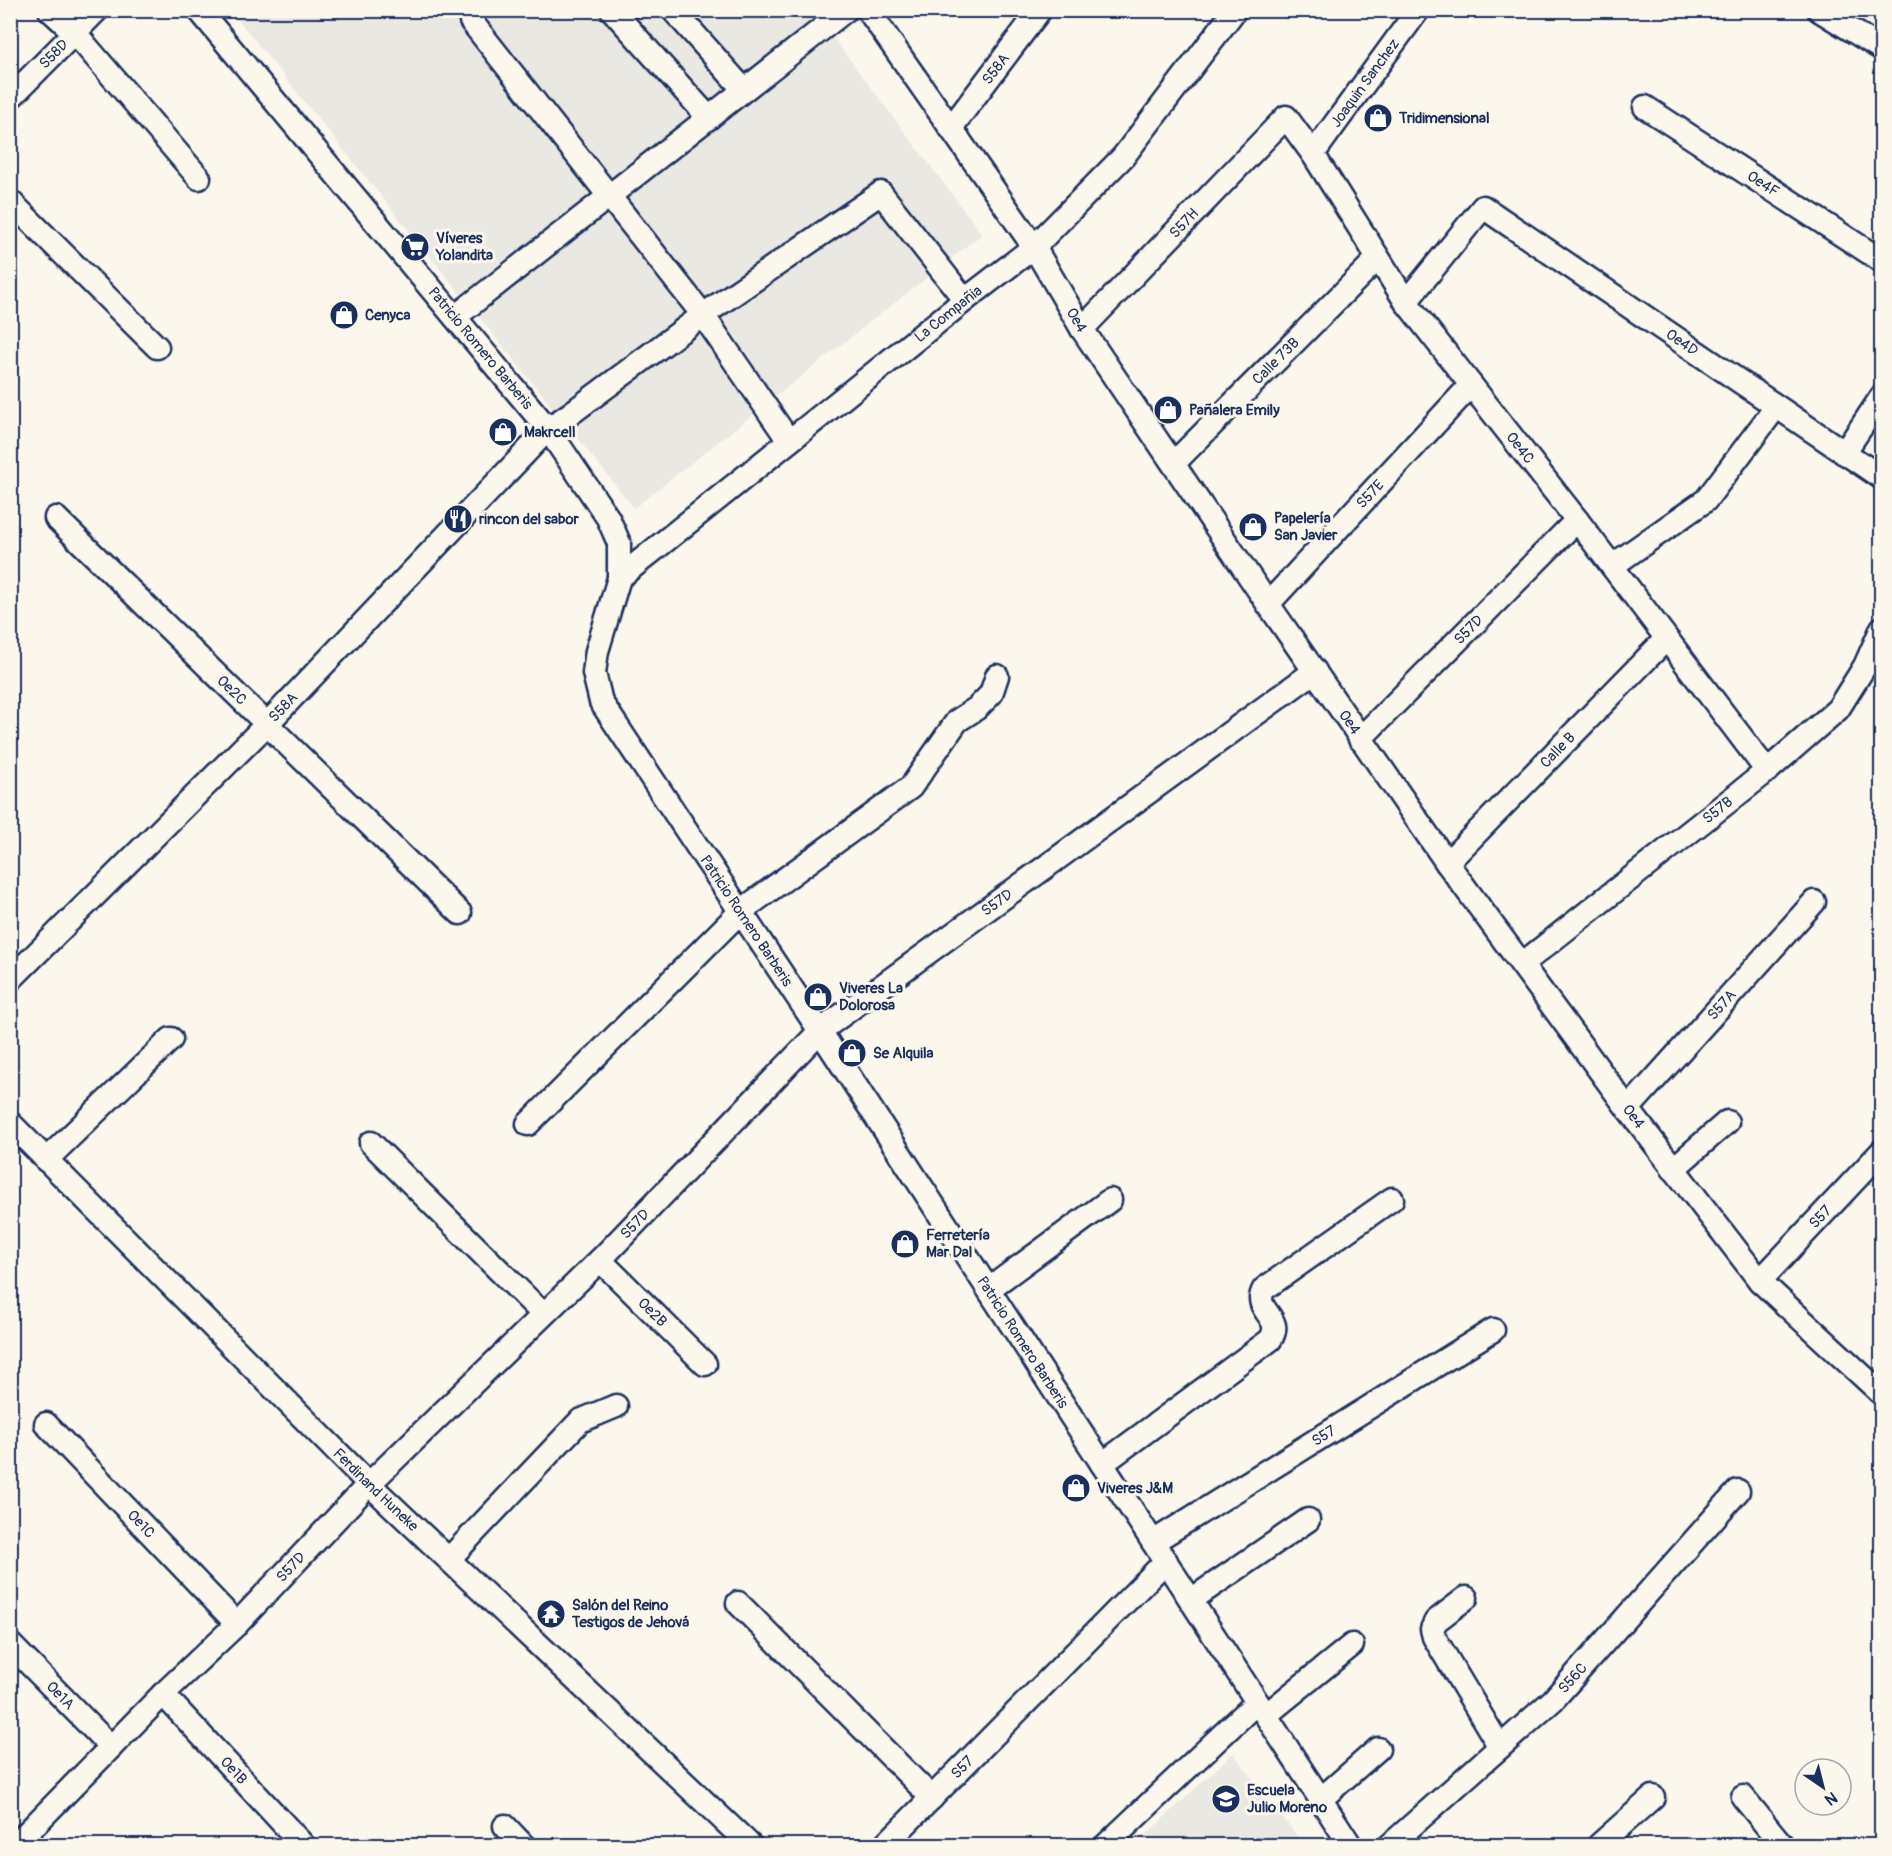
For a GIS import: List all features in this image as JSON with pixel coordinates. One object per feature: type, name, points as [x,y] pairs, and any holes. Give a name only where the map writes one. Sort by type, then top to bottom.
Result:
[{"type":"street","points":[[50,10],[75,33],[199,178]]},
{"type":"street","name":"S58D","points":[[10,98],[97,10]]},
{"type":"street","name":"Patricio Romero Barberis","points":[[200,10],[548,429],[608,518],[619,543],[619,578],[597,651],[594,673],[601,702],[820,1031],[1352,1845]]},
{"type":"street","points":[[612,10],[709,118]]},
{"type":"street","points":[[673,10],[744,90]]},
{"type":"street","points":[[455,317],[846,10]]},
{"type":"street","name":"Oe4","points":[[868,10],[1034,247],[1082,329],[1360,739],[1447,863],[1628,1109],[1760,1281],[1881,1394]]},
{"type":"street","name":"S58A","points":[[951,128],[1040,10]]},
{"type":"street","name":"La Compañia","points":[[619,578],[1034,247],[1123,157],[1235,10]]},
{"type":"street","name":"Joaquin Sanchez","points":[[1313,154],[1418,10]]},
{"type":"street","points":[[1819,10],[1881,49]]},
{"type":"street","points":[[471,21],[703,315],[789,441]]},
{"type":"street","name":"Oe4F","points":[[1646,107],[1881,261]]},
{"type":"street","name":"Oe4C","points":[[1286,117],[1313,154],[1406,302],[1577,520],[1767,771]]},
{"type":"street","name":"S57H","points":[[1082,329],[1286,117]]},
{"type":"street","name":"S58A","points":[[10,980],[267,724],[548,429],[703,315],[881,193],[965,300]]},
{"type":"street","points":[[10,201],[157,347]]},
{"type":"street","name":"Oe4D","points":[[1406,302],[1483,207],[1881,478]]},
{"type":"street","name":"Calle 73B","points":[[1174,463],[1377,259]]},
{"type":"street","name":"S57E","points":[[1268,604],[1471,385]]},
{"type":"street","points":[[1844,453],[1881,396]]},
{"type":"street","points":[[1612,566],[1706,501],[1776,407]]},
{"type":"street","name":"Oe2C","points":[[56,518],[460,913]]},
{"type":"street","name":"S57D","points":[[1360,739],[1577,520]]},
{"type":"street","name":"S57B","points":[[1522,964],[1767,771],[1838,709],[1865,666],[1881,628]]},
{"type":"street","name":"Calle B","points":[[1447,863],[1666,639]]},
{"type":"street","name":"S57D","points":[[14,1845],[237,1623],[369,1484],[600,1260],[820,1031],[1315,671]]},
{"type":"street","points":[[528,1124],[741,911],[911,787],[957,721],[977,708],[991,694],[996,676]]},
{"type":"street","name":"S57A","points":[[1628,1109],[1814,902]]},
{"type":"street","points":[[46,1160],[171,1039]]},
{"type":"street","points":[[1673,1169],[1728,1122]]},
{"type":"street","name":"Ferdinand Huneke","points":[[10,1124],[369,1484],[751,1845]]},
{"type":"street","points":[[370,1143],[543,1314]]},
{"type":"street","name":"S57","points":[[1760,1281],[1881,1151]]},
{"type":"street","points":[[1102,1464],[1270,1340],[1275,1332],[1275,1324],[1261,1304],[1260,1296],[1264,1289],[1392,1199]]},
{"type":"street","points":[[988,1289],[1110,1200]]},
{"type":"street","name":"Oe2B","points":[[600,1260],[705,1364]]},
{"type":"street","name":"S57","points":[[1153,1542],[1493,1330]]},
{"type":"street","points":[[449,1559],[580,1421],[616,1406]]},
{"type":"street","name":"Oe1C","points":[[46,1424],[237,1623]]},
{"type":"street","name":"S56C","points":[[1389,1845],[1553,1700],[1738,1491]]},
{"type":"street","points":[[1191,1600],[1308,1520]]},
{"type":"street","name":"S57","points":[[884,1845],[1166,1561]]},
{"type":"street","points":[[1466,1598],[1436,1621],[1432,1629],[1434,1637],[1500,1747]]},
{"type":"street","points":[[738,1603],[932,1798]]},
{"type":"street","name":"Oe1A","points":[[10,1644],[111,1747]]},
{"type":"street","points":[[1105,1845],[1262,1708],[1352,1645]]},
{"type":"street","name":"Oe1B","points":[[164,1694],[304,1845]]},
{"type":"street","points":[[1321,1799],[1378,1749]]},
{"type":"street","points":[[1598,1845],[1653,1797]]},
{"type":"street","points":[[1743,1797],[1783,1845]]},
{"type":"street","points":[[505,1826],[524,1845]]},
{"type":"shaded area","points":[[231,11],[813,11],[982,234],[634,508]]},
{"type":"shaded area","name":"Escuela Julio Moreno","points":[[1233,1753],[1304,1845],[1135,1845]]},
{"type":"place","name":"Tridimensional","points":[[1378,118]]},
{"type":"place","name":"Víveres Yolandita","points":[[415,247]]},
{"type":"place","name":"Cenyca","points":[[344,315]]},
{"type":"place","name":"Pañalera Emily","points":[[1168,410]]},
{"type":"place","name":"Makrcell","points":[[503,432]]},
{"type":"place","name":"rincon del sabor","points":[[458,519]]},
{"type":"place","name":"Papelería San Javier","points":[[1253,527]]},
{"type":"place","name":"Viveres La Dolorosa","points":[[818,997]]},
{"type":"place","name":"Se Alquila","points":[[852,1053]]},
{"type":"place","name":"Ferretería Mar Dal","points":[[905,1244]]},
{"type":"place","name":"Viveres J&M","points":[[1076,1488]]},
{"type":"place","name":"Salón del Reino Testigos de Jehová","points":[[551,1614]]},
{"type":"place","name":"Escuela Julio Moreno","points":[[1226,1799]]}]
